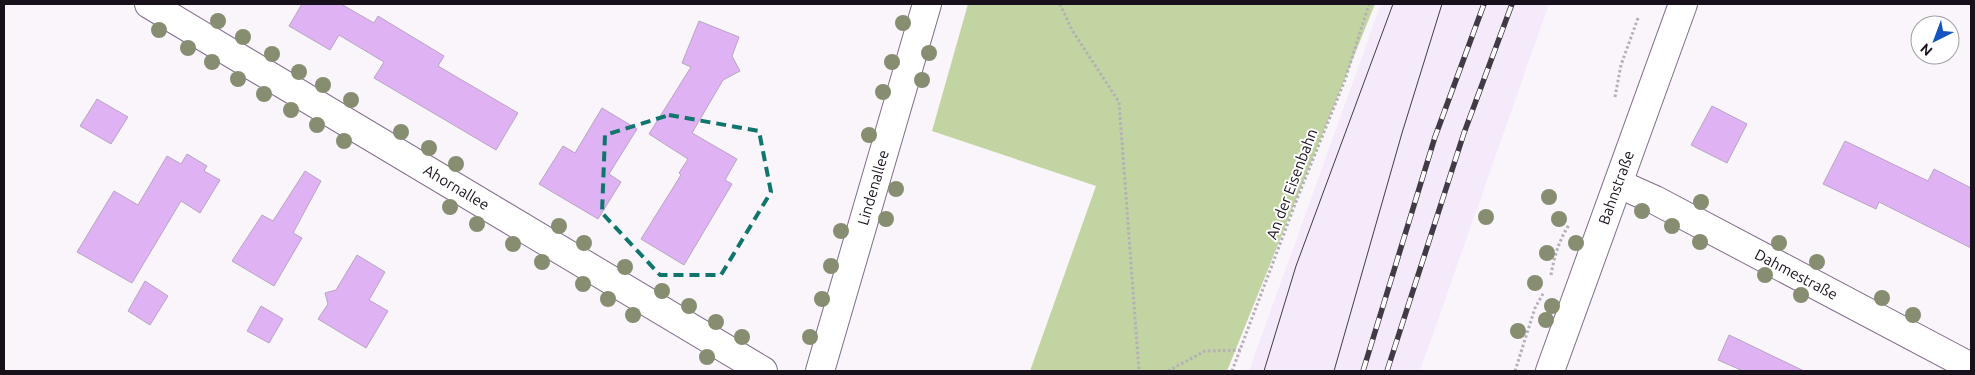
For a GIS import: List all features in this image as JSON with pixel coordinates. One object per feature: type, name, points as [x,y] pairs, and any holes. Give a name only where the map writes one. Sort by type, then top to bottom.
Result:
[{"type":"street","name":"Ahornallee","points":[[149,4],[763,371]]},
{"type":"street","name":"Lindenallee","points":[[820,371],[927,4]]},
{"type":"street","name":"Bahnstraße","points":[[1550,371],[1683,4]]},
{"type":"street","name":"Dahmestraße","points":[[1619,184],[1656,200],[1971,366]]},
{"type":"path","points":[[1060,4],[1072,30],[1119,102],[1139,371]]},
{"type":"path","name":"An der Eisenbahn","points":[[1232,371],[1242,350],[1297,199],[1345,80],[1370,4]]},
{"type":"path","points":[[1615,100],[1620,65],[1638,18]]},
{"type":"path","points":[[1550,276],[1553,260],[1564,233],[1572,222]]},
{"type":"path","points":[[1515,371],[1535,308],[1549,284]]},
{"type":"path","points":[[1168,371],[1205,351],[1242,350]]},
{"type":"highlighted area","points":[[669,115],[759,131],[771,192],[721,275],[660,275],[602,213],[605,135]]},
{"type":"shaded area","points":[[1381,4],[1549,4],[1420,371],[1249,371]]},
{"type":"green space","points":[[968,4],[1375,4],[1227,371],[1030,371],[1096,186],[932,131]]},
{"type":"building","points":[[302,4],[341,4],[374,23],[378,16],[444,56],[438,66],[518,113],[496,150],[374,78],[384,62],[339,35],[330,50],[289,26]]},
{"type":"building","points":[[699,21],[739,37],[732,56],[740,71],[723,80],[692,133],[737,159],[725,180],[732,184],[684,265],[641,239],[681,175],[679,173],[688,159],[649,134],[691,67],[682,63]]},
{"type":"building","points":[[97,99],[128,117],[111,144],[80,126]]},
{"type":"building","points":[[1712,106],[1747,124],[1727,163],[1691,145]]},
{"type":"building","points":[[602,108],[637,129],[609,174],[621,182],[598,219],[539,184],[563,146],[575,153]]},
{"type":"building","points":[[1845,141],[1928,181],[1934,169],[1971,188],[1971,248],[1879,202],[1876,209],[1823,184]]},
{"type":"building","points":[[187,154],[207,166],[204,171],[220,180],[200,213],[181,201],[132,283],[77,252],[114,191],[138,205],[167,156],[181,164]]},
{"type":"building","points":[[305,171],[321,181],[293,233],[302,238],[274,286],[232,261],[262,215],[273,221]]},
{"type":"building","points":[[357,255],[385,272],[369,300],[388,311],[366,348],[318,319],[328,304],[325,293],[336,290]]},
{"type":"building","points":[[145,281],[168,296],[150,325],[128,311]]},
{"type":"building","points":[[261,306],[283,319],[269,343],[247,331]]},
{"type":"building","points":[[1729,335],[1804,371],[1743,371],[1718,360]]},
{"type":"tram line","points":[[1264,371],[1296,266],[1393,4]]},
{"type":"tram line","points":[[1334,371],[1402,133],[1442,4]]},
{"type":"railway","points":[[1363,371],[1435,137],[1484,4]]},
{"type":"railway","points":[[1387,371],[1464,133],[1512,4]]}]
